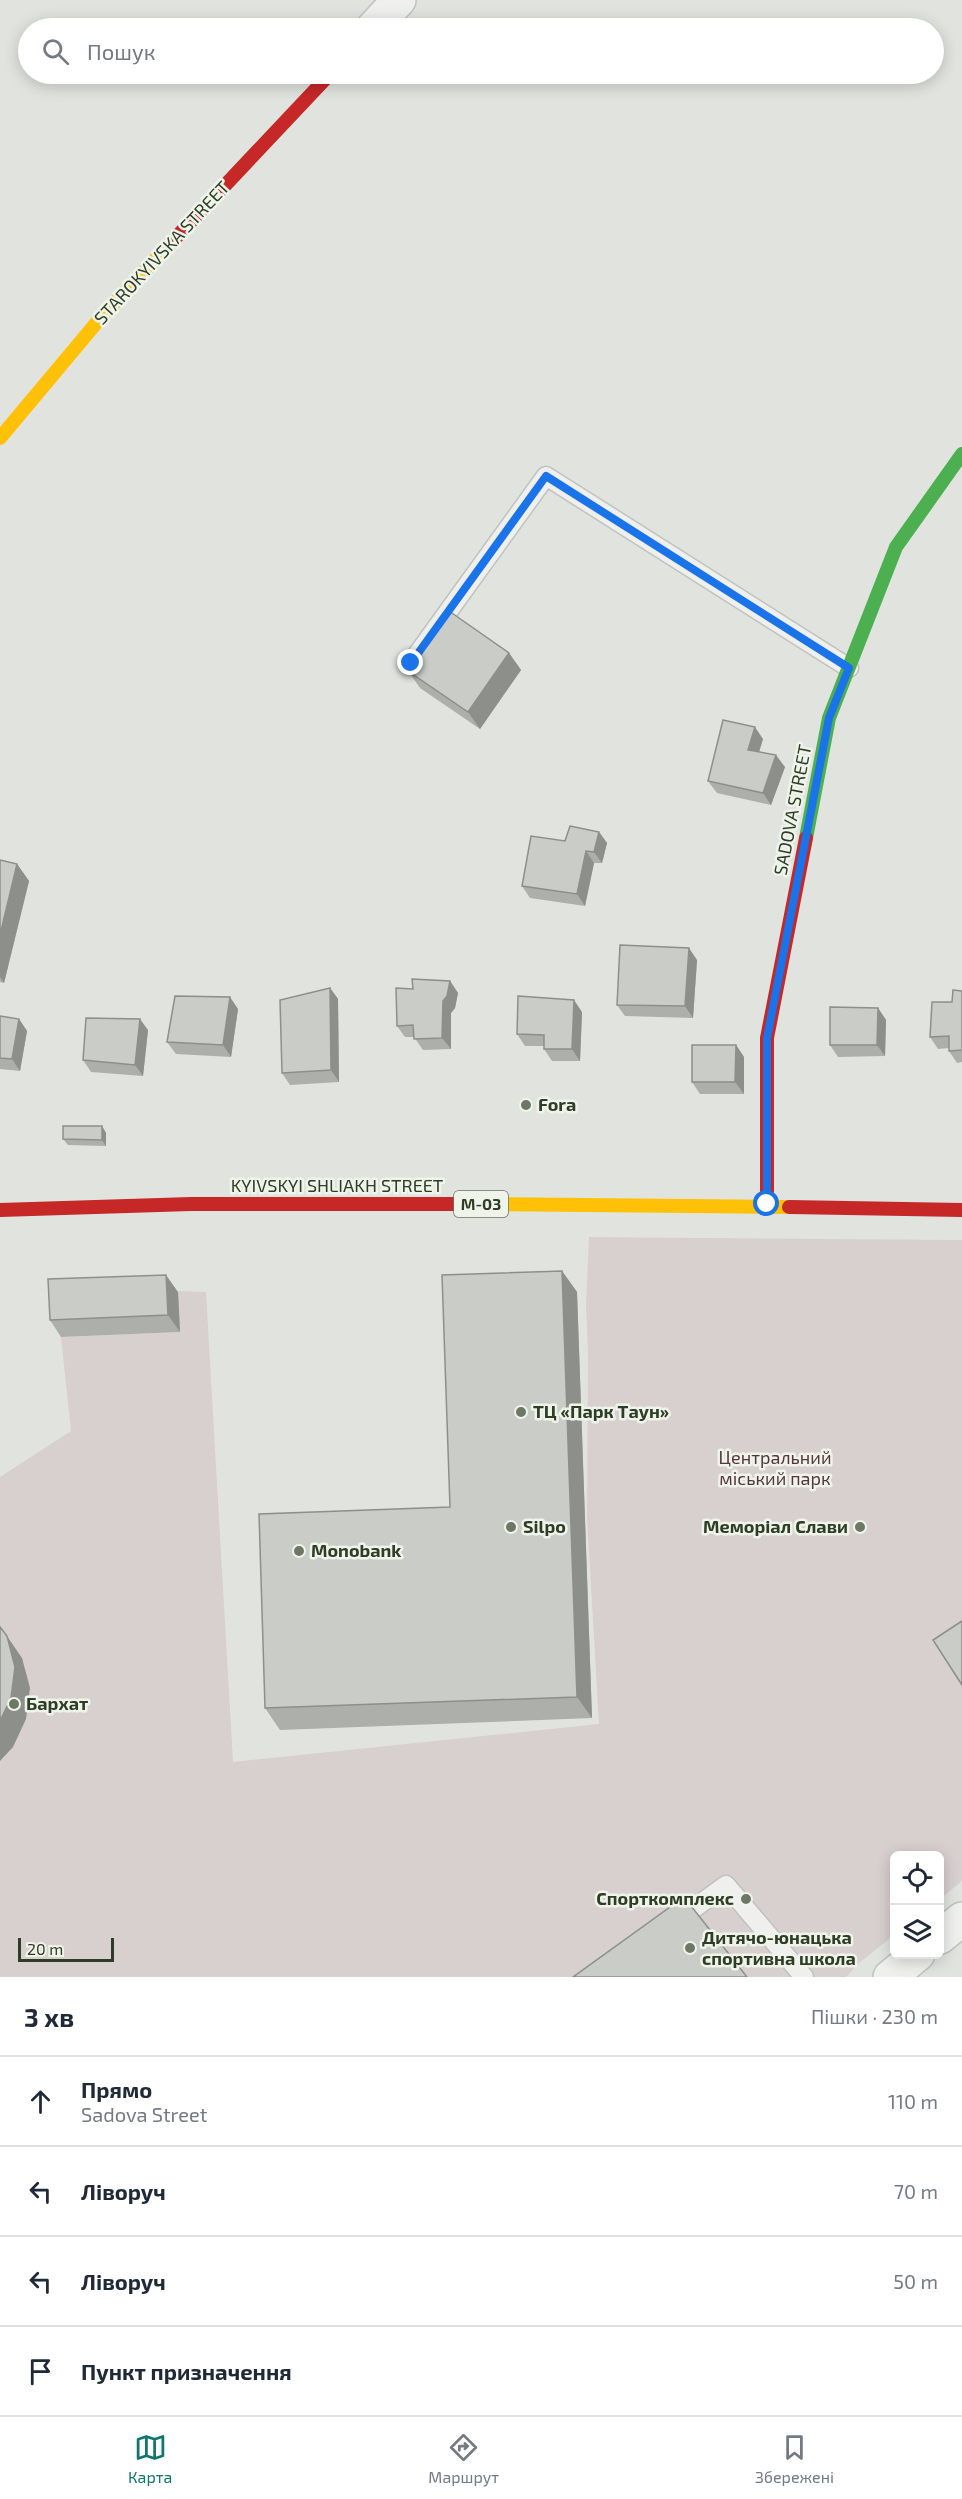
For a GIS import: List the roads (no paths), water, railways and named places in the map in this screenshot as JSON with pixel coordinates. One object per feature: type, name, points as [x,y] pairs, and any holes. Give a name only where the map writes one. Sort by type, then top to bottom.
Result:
[{"type":"main road","name":"STAROKYIVSKA STREET","points":[[0,438],[103,315],[321,84]]},
{"type":"main road","name":"SADOVA STREET","points":[[767,1204],[767,1038],[829,718],[896,547],[962,454]]},
{"type":"main road","name":"KYIVSKYI SHLIAKH STREET","points":[[0,1210],[69,1206],[229,1204],[767,1204],[962,1210]]},
{"type":"street","points":[[382,18],[399,0]]},
{"type":"street","points":[[944,1933],[962,1919]]},
{"type":"street","points":[[890,1977],[912,1959]]},
{"type":"lane","points":[[411,663],[546,476],[849,668]]},
{"type":"lane","points":[[658,1935],[726,1885],[804,1977]]},
{"type":"place","name":"Fora","points":[[526,1105]]},
{"type":"place","name":"ТЦ «Парк Таун»","points":[[521,1412]]},
{"type":"place","name":"Silpo","points":[[511,1527]]},
{"type":"place","name":"Mеморіал Слави","points":[[860,1527]]},
{"type":"place","name":"Monobank","points":[[299,1551]]},
{"type":"place","name":"Бархат","points":[[14,1704]]},
{"type":"place","name":"Спорткомплекс","points":[[746,1899]]},
{"type":"place","name":"Дитячо-юнацька спортивна школа","points":[[690,1948]]},
{"type":"park label","name":"Центральний міський парк","points":[[775,1468]]}]
